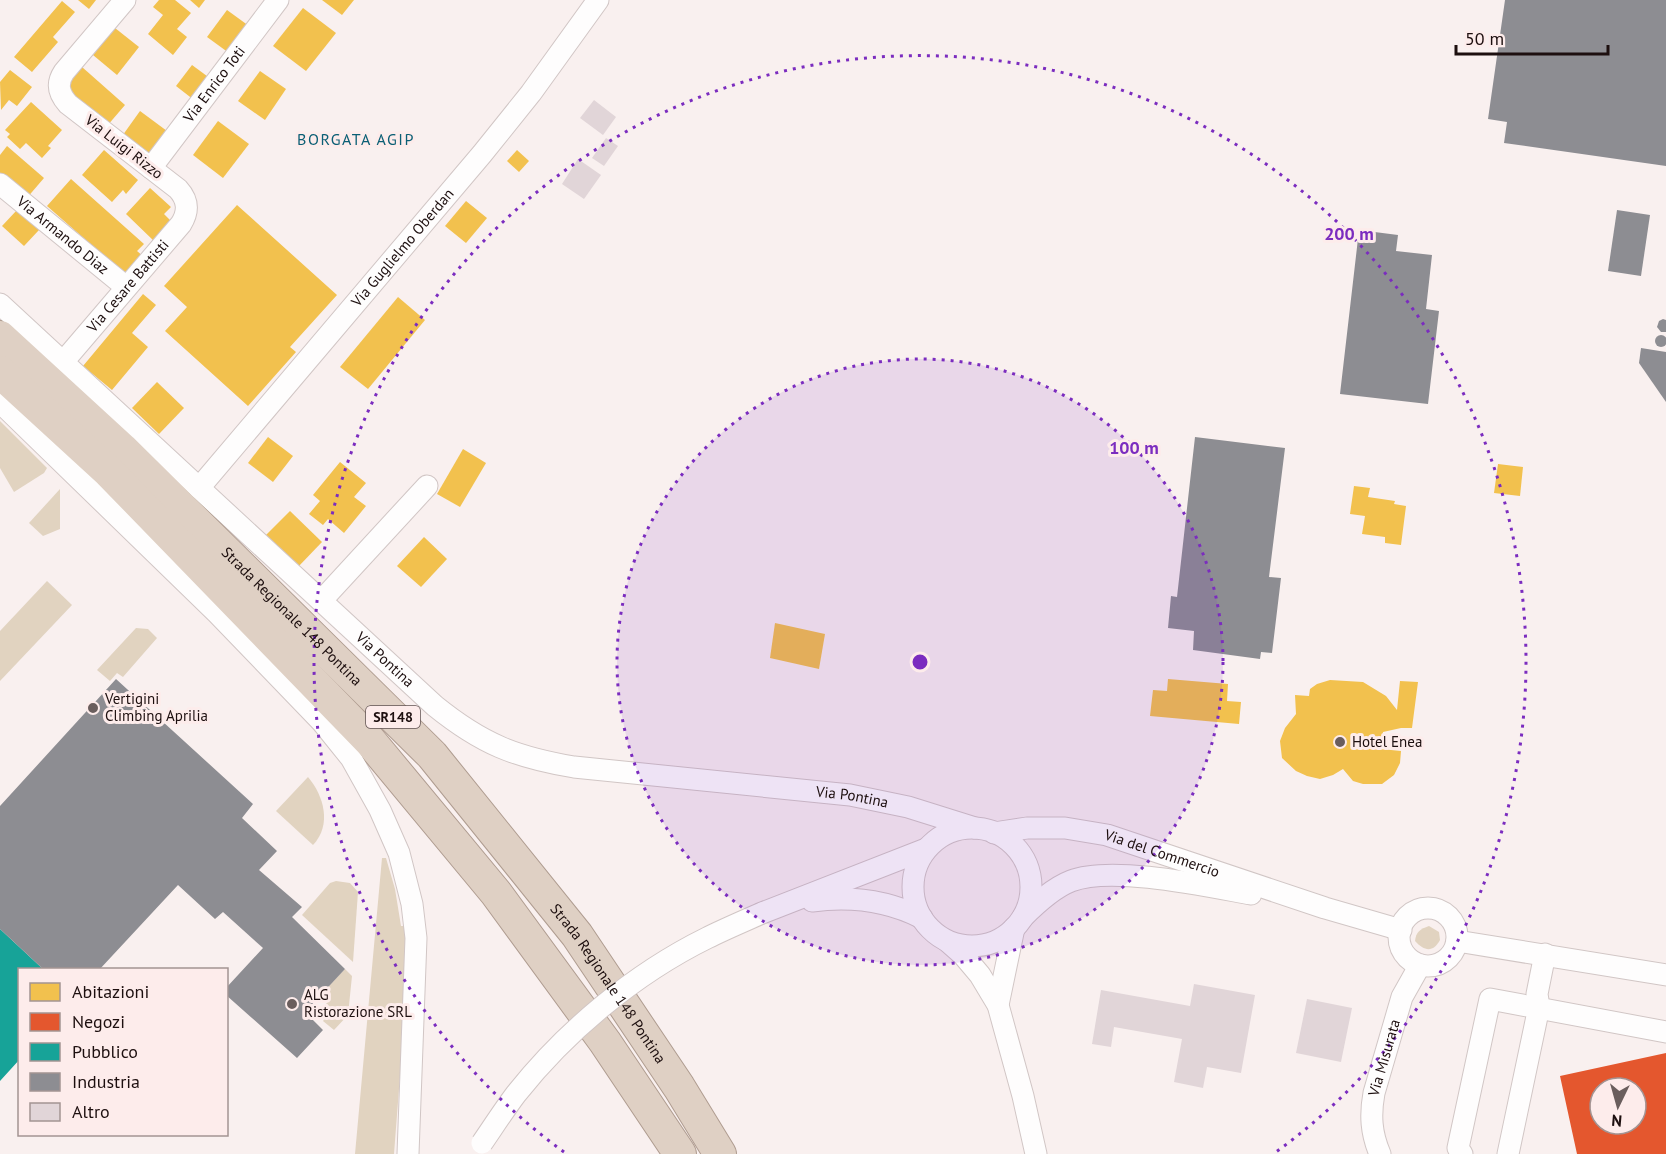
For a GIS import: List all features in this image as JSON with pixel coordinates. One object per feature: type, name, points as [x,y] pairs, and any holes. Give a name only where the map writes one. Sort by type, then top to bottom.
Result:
[{"type":"highway","name":"Strada Regionale 148 Pontina","points":[[0,337],[122,449],[432,755],[577,935],[679,1087],[720,1154]]},
{"type":"highway","name":"Strada Regionale 148 Pontina","points":[[0,372],[109,472],[370,741],[496,893],[605,1042],[680,1154]]},
{"type":"highway","points":[[679,1087],[745,1154]]},
{"type":"street","name":"Via Luigi Rizzo","points":[[125,0],[64,72],[59,82],[59,89],[68,104],[182,194],[187,207]]},
{"type":"street","name":"Via Enrico Toti","points":[[151,168],[278,0]]},
{"type":"street","name":"Via Guglielmo Oberdan","points":[[199,488],[482,154],[531,93],[598,0]]},
{"type":"street","name":"Via Armando Diaz","points":[[0,184],[126,287]]},
{"type":"street","name":"Via Cesare Battisti","points":[[63,362],[181,224],[187,207]]},
{"type":"street","name":"Via Pontina","points":[[0,304],[452,720],[492,744],[531,759],[584,768],[850,795],[908,807],[984,830]]},
{"type":"street","points":[[0,402],[192,588],[322,722],[351,758],[373,795],[402,864],[415,921],[416,977],[408,1154]]},
{"type":"street","points":[[322,600],[427,486]]},
{"type":"street","name":"Via del Commercio","points":[[984,830],[1065,828],[1107,835],[1325,908],[1401,930]]},
{"type":"street","points":[[479,1149],[516,1095],[552,1053],[605,1005],[653,969],[706,938],[762,913],[926,849],[940,837],[957,830],[984,830],[1002,836],[1013,845],[1026,864],[1030,875],[1029,903],[1018,923],[999,1005]]},
{"type":"street","points":[[926,849],[917,865],[913,883],[915,901],[922,918],[931,930],[958,944],[974,946],[1003,937],[1018,923]]},
{"type":"street","name":"Via del Commercio","points":[[1018,923],[1034,906],[1059,888],[1072,881],[1103,875],[1211,887],[1325,908]]},
{"type":"street","points":[[762,913],[794,904],[849,898],[892,905],[922,918]]},
{"type":"street","points":[[1426,908],[1445,913],[1452,920],[1457,941],[1446,960],[1437,965],[1420,965],[1411,961],[1401,948],[1399,939],[1402,924],[1408,916],[1416,910],[1426,908]]},
{"type":"street","points":[[944,938],[980,975],[999,1005],[1036,1154]]},
{"type":"street","points":[[1457,941],[1666,975]]},
{"type":"street","points":[[1508,1154],[1539,1007],[1538,994],[1545,954]]},
{"type":"street","name":"Via Misurata","points":[[1380,1154],[1372,1130],[1374,1093],[1402,997],[1420,965]]},
{"type":"street","points":[[1462,1154],[1458,1148],[1490,999],[1666,1032]]},
{"type":"shaded area","points":[[0,421],[47,468],[44,473],[14,492],[0,468]]},
{"type":"shaded area","points":[[60,489],[60,529],[43,536],[29,523]]},
{"type":"shaded area","points":[[47,581],[72,605],[0,681],[0,631]]},
{"type":"shaded area","points":[[136,628],[148,629],[157,638],[123,677],[117,673],[110,681],[97,670]]},
{"type":"shaded area","points":[[308,777],[318,793],[324,811],[322,829],[313,845],[276,811]]},
{"type":"shaded area","points":[[382,858],[386,858],[395,889],[401,926],[406,926],[405,1011],[394,1154],[355,1154]]},
{"type":"shaded area","points":[[336,881],[350,883],[358,892],[353,962],[302,915],[330,883]]},
{"type":"shaded area","points":[[1429,926],[1439,932],[1440,940],[1431,949],[1425,949],[1415,941],[1416,935]]},
{"type":"shaded area","points":[[345,969],[352,976],[348,1015],[334,1030],[323,1021],[332,1009],[322,999],[328,993],[326,989]]},
{"type":"building: Abitazioni","points":[[78,0],[96,0],[89,9]]},
{"type":"building: Abitazioni","points":[[159,0],[175,0],[191,13],[177,29],[187,37],[173,55],[148,34],[163,15],[153,7]]},
{"type":"building: Abitazioni","points":[[190,0],[205,0],[199,8]]},
{"type":"building: Abitazioni","points":[[322,0],[354,0],[342,15]]},
{"type":"building: Abitazioni","points":[[62,1],[75,12],[53,37],[58,42],[32,72],[14,57]]},
{"type":"building: Abitazioni","points":[[303,8],[336,33],[306,71],[273,46]]},
{"type":"building: Abitazioni","points":[[227,10],[249,26],[229,53],[207,37]]},
{"type":"building: Abitazioni","points":[[115,28],[139,47],[117,75],[93,55]]},
{"type":"building: Abitazioni","points":[[192,65],[211,79],[194,100],[176,86]]},
{"type":"building: Abitazioni","points":[[82,67],[125,105],[107,126],[62,91]]},
{"type":"building: Abitazioni","points":[[10,70],[32,87],[17,106],[9,100],[1,110],[0,82]]},
{"type":"building: Abitazioni","points":[[260,71],[286,89],[265,120],[238,101]]},
{"type":"building: Abitazioni","points":[[31,102],[62,130],[48,146],[51,148],[42,158],[26,143],[20,149],[7,137],[10,134],[5,130]]},
{"type":"building: Abitazioni","points":[[140,111],[167,131],[146,158],[120,139]]},
{"type":"building: Abitazioni","points":[[218,121],[249,144],[223,178],[193,155]]},
{"type":"building: Abitazioni","points":[[7,146],[44,178],[26,199],[0,177],[0,155]]},
{"type":"building: Abitazioni","points":[[104,150],[138,180],[126,194],[123,190],[112,202],[82,175]]},
{"type":"building: Abitazioni","points":[[517,150],[529,161],[519,172],[507,161]]},
{"type":"building: Abitazioni","points":[[71,179],[144,244],[137,251],[144,257],[127,276],[47,206]]},
{"type":"building: Abitazioni","points":[[150,188],[171,207],[164,214],[173,223],[155,242],[126,214]]},
{"type":"building: Abitazioni","points":[[466,201],[487,218],[466,243],[445,226]]},
{"type":"building: Abitazioni","points":[[237,205],[337,295],[290,347],[296,352],[248,406],[165,331],[187,307],[164,286]]},
{"type":"building: Abitazioni","points":[[17,210],[39,230],[24,246],[2,226]]},
{"type":"building: Abitazioni","points":[[143,294],[156,305],[132,333],[148,347],[112,390],[83,366]]},
{"type":"building: Abitazioni","points":[[398,297],[425,320],[368,389],[340,367]]},
{"type":"building: Abitazioni","points":[[157,382],[184,408],[159,434],[132,408]]},
{"type":"building: Abitazioni","points":[[268,437],[293,456],[273,482],[248,463]]},
{"type":"building: Abitazioni","points":[[463,449],[486,463],[460,507],[437,494]]},
{"type":"building: Abitazioni","points":[[340,462],[366,483],[354,497],[366,506],[344,533],[328,519],[323,525],[309,514],[320,501],[313,495]]},
{"type":"building: Abitazioni","points":[[1498,464],[1523,467],[1520,496],[1494,493]]},
{"type":"building: Abitazioni","points":[[1354,486],[1370,488],[1368,497],[1395,501],[1394,504],[1406,506],[1401,545],[1385,543],[1385,537],[1362,534],[1365,516],[1350,514]]},
{"type":"building: Abitazioni","points":[[290,511],[322,542],[298,567],[265,536]]},
{"type":"building: Abitazioni","points":[[424,537],[447,559],[421,587],[397,566]]},
{"type":"building: Abitazioni","points":[[775,623],[825,634],[819,669],[770,658]]},
{"type":"building: Abitazioni","points":[[1168,679],[1228,684],[1227,701],[1241,702],[1239,724],[1150,716],[1153,690],[1167,691]]},
{"type":"building: Abitazioni","points":[[1330,680],[1363,682],[1386,696],[1397,710],[1400,681],[1418,682],[1412,728],[1383,732],[1381,749],[1401,751],[1400,763],[1394,775],[1382,784],[1363,784],[1353,781],[1343,769],[1320,779],[1307,776],[1296,771],[1282,758],[1280,741],[1285,728],[1296,714],[1295,695],[1309,696],[1310,689]]},
{"type":"building: Negozi","points":[[1666,1053],[1666,1154],[1577,1154],[1560,1076]]},
{"type":"building: Pubblico","points":[[0,929],[42,968],[18,968],[18,1061],[0,1081]]},
{"type":"building: Industria","points":[[1505,0],[1666,0],[1666,166],[1504,143],[1507,122],[1488,119]]},
{"type":"building: Industria","points":[[1617,210],[1650,215],[1641,276],[1608,271]]},
{"type":"building: Industria","points":[[1359,230],[1398,235],[1396,251],[1432,255],[1426,309],[1439,311],[1428,404],[1340,394]]},
{"type":"building: Industria","points":[[1666,320],[1666,332],[1661,332],[1657,327],[1659,321]]},
{"type":"building: Industria","points":[[1663,335],[1667,341],[1663,347],[1659,347],[1655,339]]},
{"type":"building: Industria","points":[[1641,348],[1666,352],[1666,402],[1639,363]]},
{"type":"building: Industria","points":[[1195,437],[1285,448],[1269,577],[1281,578],[1272,653],[1261,652],[1260,659],[1193,650],[1194,631],[1168,628],[1171,596],[1177,597]]},
{"type":"building: Industria","points":[[116,679],[253,804],[242,818],[277,851],[259,870],[302,907],[292,917],[345,969],[305,1012],[323,1030],[297,1058],[228,997],[228,986],[263,948],[223,912],[215,919],[178,885],[101,968],[42,968],[0,929],[0,806]]},
{"type":"building: Altro","points":[[594,100],[616,117],[603,135],[580,118]]},
{"type":"building: Altro","points":[[606,138],[618,146],[604,166],[592,158]]},
{"type":"building: Altro","points":[[578,159],[601,175],[584,199],[562,184]]},
{"type":"building: Altro","points":[[1194,984],[1255,995],[1241,1073],[1207,1067],[1203,1088],[1174,1082],[1182,1039],[1114,1027],[1111,1047],[1092,1044],[1101,990],[1190,1006]]},
{"type":"building: Altro","points":[[1307,999],[1352,1008],[1341,1062],[1296,1053]]},
{"type":"place","name":"Vertigini Climbing Aprilia","points":[[93,708]]},
{"type":"place","name":"Hotel Enea","points":[[1340,742]]},
{"type":"place","name":"ALG Ristorazione SRL","points":[[292,1004]]},
{"type":"district","name":"BORGATA AGIP","points":[[356,139]]}]
